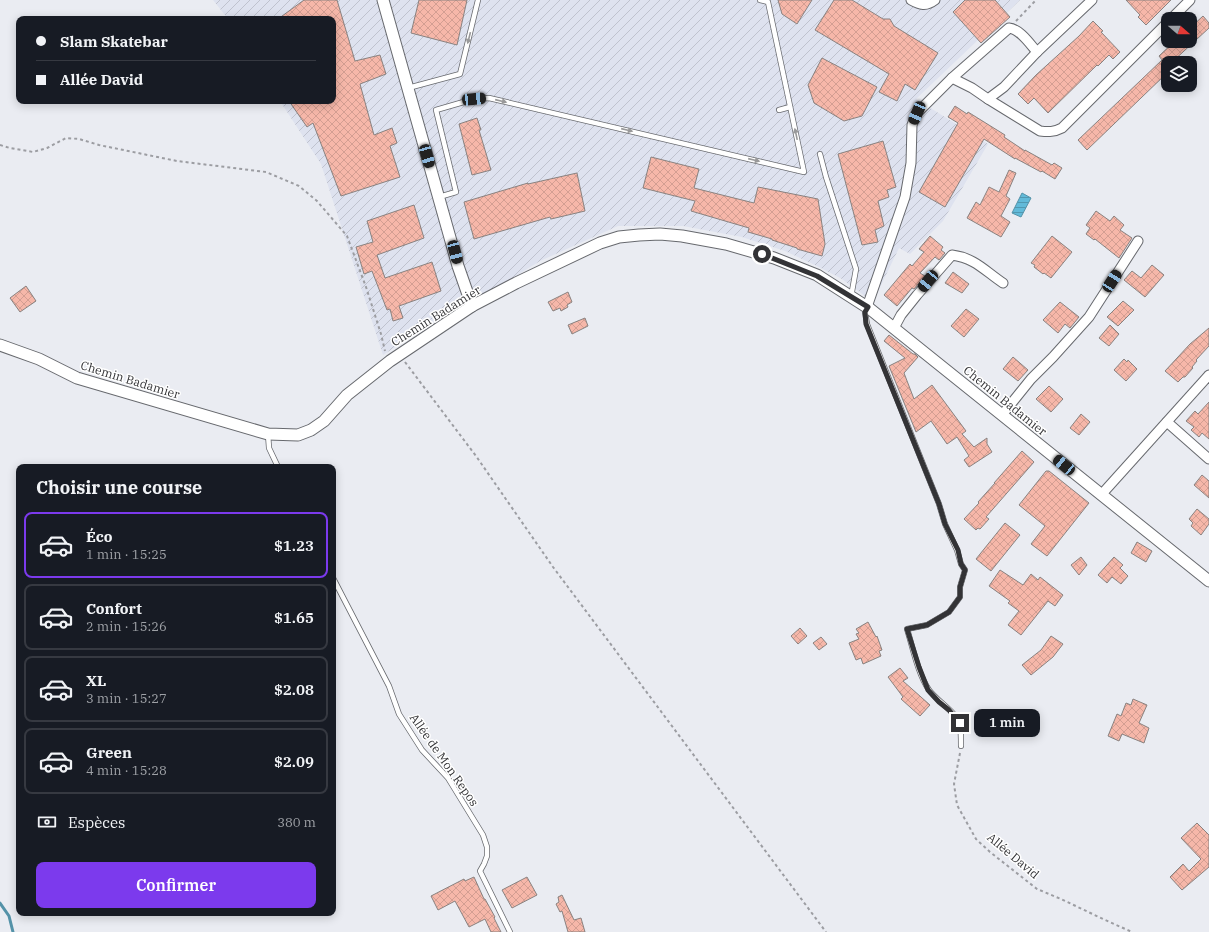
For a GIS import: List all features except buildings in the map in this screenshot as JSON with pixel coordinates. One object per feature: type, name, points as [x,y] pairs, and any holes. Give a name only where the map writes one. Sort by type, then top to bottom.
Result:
[{"type":"street","points":[[384,0],[458,266],[472,306]]},
{"type":"street","points":[[911,0],[920,5],[928,4],[934,0]]},
{"type":"street","points":[[988,99],[1004,87],[1037,52],[1092,0]]},
{"type":"street","points":[[1178,12],[1190,0]]},
{"type":"street","points":[[868,307],[905,197],[911,163],[912,125],[917,113],[952,78],[1009,28],[1013,28],[1018,32],[1037,52]]},
{"type":"street","points":[[952,78],[972,88],[1040,131],[1049,132],[1062,128],[1161,29]]},
{"type":"street","name":"Chemin Badamier","points":[[0,345],[39,359],[77,378],[268,434],[298,435],[311,430],[324,421],[347,395],[390,361],[472,306],[516,283],[600,243],[618,237],[660,234],[682,236],[726,244],[774,258],[817,276],[868,307],[1209,580]]},
{"type":"street","points":[[1002,415],[1030,379],[1053,357],[1088,317],[1138,241]]},
{"type":"street","points":[[894,328],[901,315],[952,255],[964,256],[975,262],[1003,283]]},
{"type":"street","points":[[1101,495],[1209,375]]},
{"type":"street","points":[[1167,422],[1209,459]]},
{"type":"lane","points":[[408,88],[460,74],[478,0]]},
{"type":"lane","points":[[439,197],[456,192],[436,110],[474,99],[489,98],[804,172],[768,2],[760,0]]},
{"type":"lane","points":[[779,110],[790,107]]},
{"type":"lane","points":[[820,154],[856,269],[851,296]]},
{"type":"lane","points":[[868,307],[865,312],[866,324],[939,504],[945,524],[958,550],[961,564],[965,570],[960,587],[960,597],[949,612],[927,625],[907,629],[928,690],[960,723],[961,746]]},
{"type":"lane","points":[[268,434],[269,448],[277,464]]},
{"type":"lane","name":"Allée de Mon Repos","points":[[336,584],[389,686],[399,714],[422,750],[448,778],[483,835],[488,846],[487,856],[480,871],[510,932]]},
{"type":"path","points":[[1009,28],[1036,0]]},
{"type":"path","points":[[0,145],[33,152],[47,148],[66,138],[79,139],[99,145],[177,161],[266,172],[299,186],[317,201],[347,236],[366,287],[381,334],[386,356],[390,361]]},
{"type":"path","points":[[399,355],[476,456],[557,573],[826,932]]},
{"type":"path","name":"Allée David","points":[[961,746],[954,784],[957,805],[976,839],[1037,889],[1132,932]]},
{"type":"shaded area","points":[[213,0],[1020,0],[916,99],[988,144],[943,221],[910,254],[899,248],[873,302],[842,279],[817,266],[785,251],[742,237],[683,226],[618,226],[540,261],[448,313],[383,355],[321,164],[282,104],[336,104],[336,16],[226,16]]},
{"type":"water","points":[[1022,193],[1031,198],[1021,217],[1012,213]]},
{"type":"waterway","points":[[0,903],[9,916],[13,932]]},
{"type":"route","points":[[762,254],[817,276],[868,307],[865,312],[866,324],[939,504],[945,524],[958,550],[961,564],[965,570],[960,587],[960,597],[949,612],[927,625],[907,629],[928,690],[960,723]]}]
